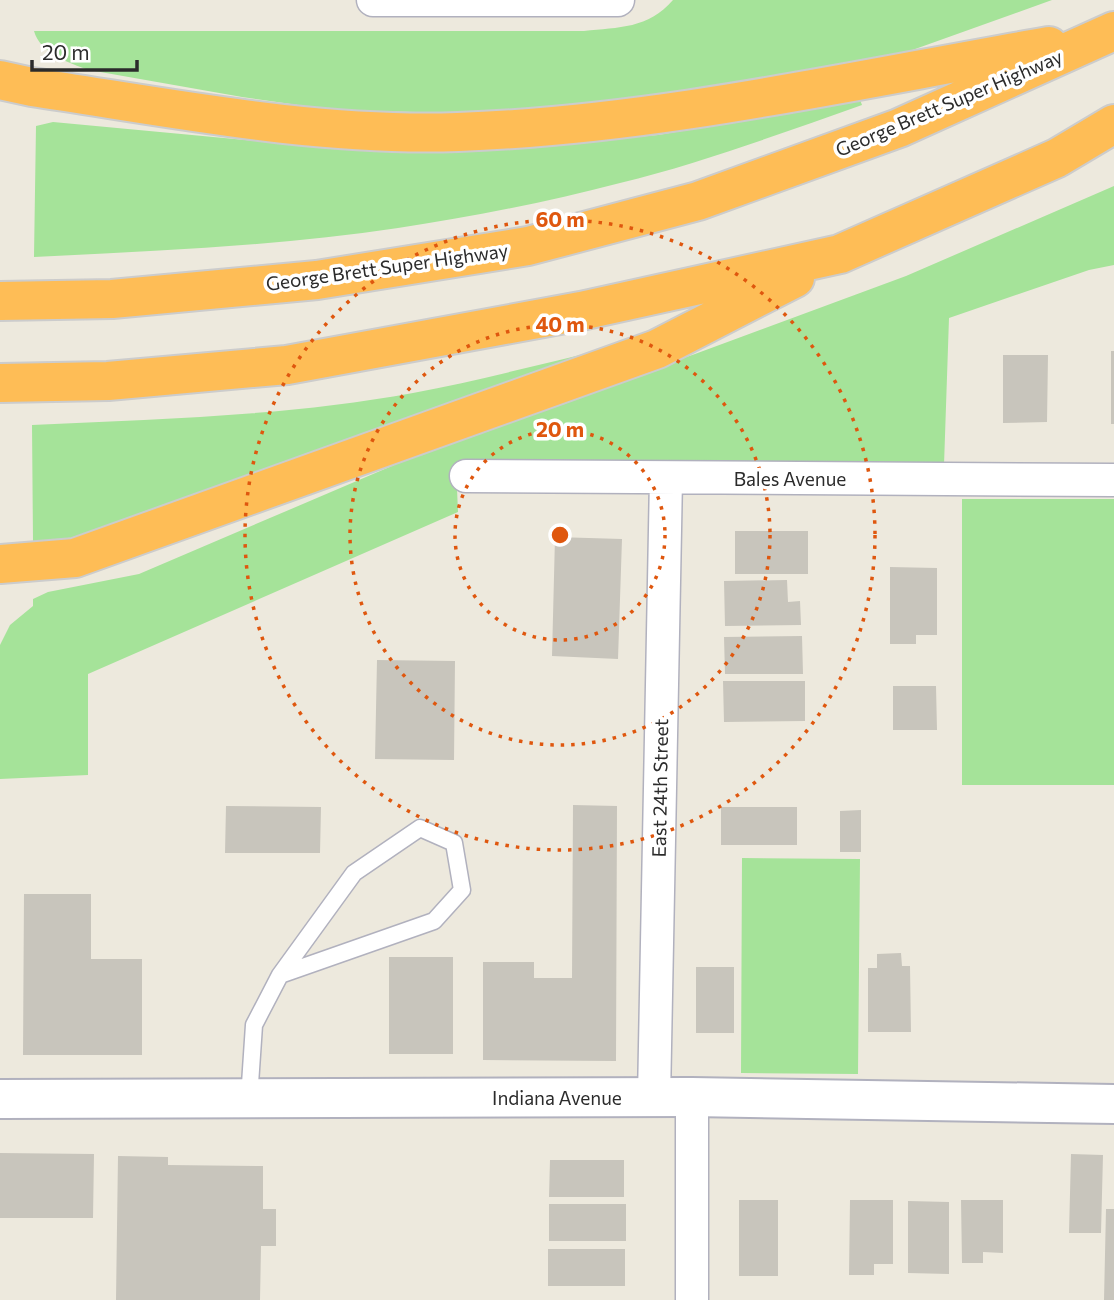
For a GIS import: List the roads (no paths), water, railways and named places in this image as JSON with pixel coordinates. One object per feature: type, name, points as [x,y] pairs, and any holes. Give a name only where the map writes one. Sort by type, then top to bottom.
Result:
[{"type":"highway","points":[[0,79],[32,88],[290,124],[349,130],[457,132],[564,126],[685,110],[1110,33]]},
{"type":"highway","name":"George Brett Super Highway","points":[[0,301],[112,299],[317,280],[528,246],[698,201],[899,128],[1110,33]]},
{"type":"highway","points":[[0,564],[75,558],[657,349],[840,254],[1057,158],[1114,124]]},
{"type":"highway","points":[[0,383],[108,381],[287,365],[581,311],[840,254]]},
{"type":"street","points":[[373,0],[618,0]]},
{"type":"street","name":"Bales Avenue","points":[[466,476],[1114,480]]},
{"type":"street","name":"East 24th Street","points":[[654,1098],[666,478]]},
{"type":"street","points":[[692,1097],[692,1300]]},
{"type":"street","name":"Indiana Avenue","points":[[0,1099],[692,1097],[1114,1104]]},
{"type":"lane","points":[[249,1099],[254,1025],[281,975],[354,873],[420,828],[454,843],[462,890],[434,922],[281,975]]}]
